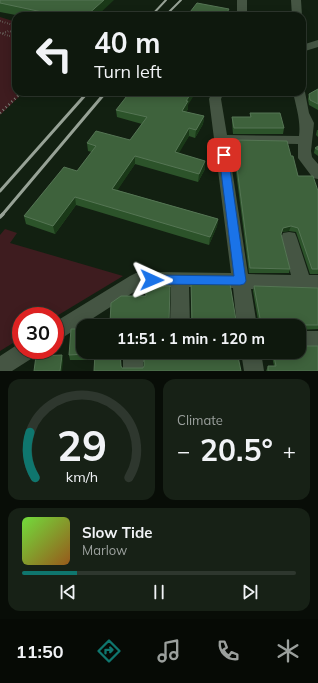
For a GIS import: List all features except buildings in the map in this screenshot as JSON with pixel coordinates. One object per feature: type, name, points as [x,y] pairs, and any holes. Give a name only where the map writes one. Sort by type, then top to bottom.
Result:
[{"type":"street","points":[[242,0],[242,12]]},
{"type":"street","points":[[296,0],[297,12]]},
{"type":"street","points":[[306,48],[318,43]]},
{"type":"street","points":[[216,96],[215,98],[222,139],[246,319]]},
{"type":"street","points":[[300,96],[301,107],[312,123],[305,140],[305,158],[318,174]]},
{"type":"street","points":[[222,139],[305,140]]},
{"type":"street","points":[[64,326],[136,281],[180,280],[310,283],[290,238]]},
{"type":"street","points":[[180,280],[180,319]]},
{"type":"street","points":[[306,340],[318,340]]},
{"type":"street","points":[[0,367],[13,359]]},
{"type":"street","points":[[132,371],[133,359]]},
{"type":"street","points":[[252,359],[254,371]]},
{"type":"path","points":[[0,21],[12,25]]},
{"type":"path","points":[[1,33],[12,32]]},
{"type":"path","points":[[1,33],[12,36]]},
{"type":"path","points":[[0,112],[18,96]]},
{"type":"shaded area","points":[[0,17],[12,21],[12,96],[20,96],[0,115]]},
{"type":"shaded area","points":[[5,229],[17,233],[10,243],[123,276],[64,312],[64,307],[12,307],[12,344],[0,351],[0,235]]},
{"type":"railway","points":[[155,12],[166,0]]},
{"type":"railway","points":[[169,12],[181,0]]},
{"type":"railway","points":[[0,191],[84,96]]},
{"type":"railway","points":[[2,215],[102,96]]},
{"type":"route","points":[[152,280],[240,281],[224,155]]}]
